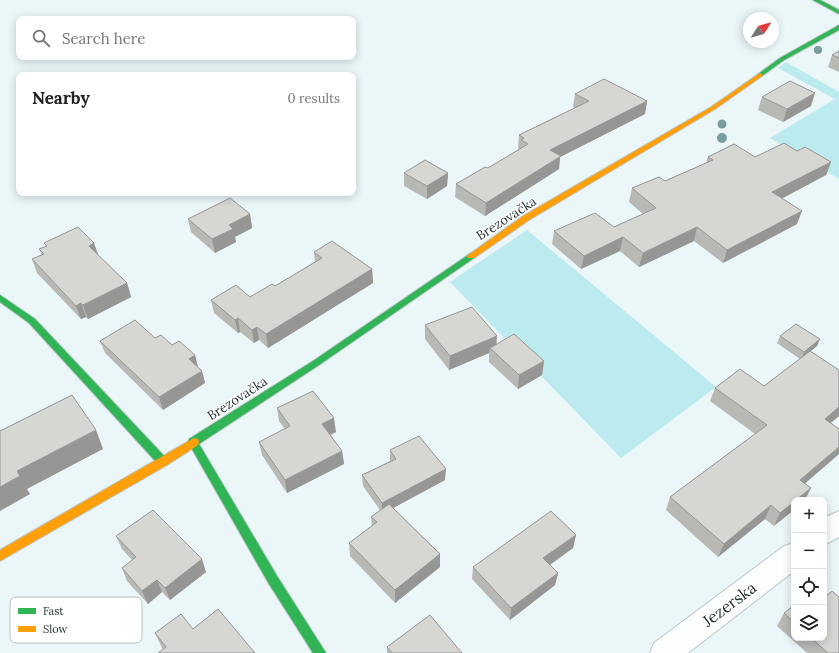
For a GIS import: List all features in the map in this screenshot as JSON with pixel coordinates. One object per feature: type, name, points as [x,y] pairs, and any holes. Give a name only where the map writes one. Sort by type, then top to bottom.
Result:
[{"type":"street","points":[[816,0],[839,12]]},
{"type":"street","name":"Brezovačka","points":[[0,556],[163,462],[316,363],[526,218],[713,108],[782,59],[839,27]]},
{"type":"street","points":[[0,298],[32,322],[163,462]]},
{"type":"street","points":[[193,442],[273,580],[320,653]]},
{"type":"street","points":[[827,531],[839,522]]},
{"type":"street","name":"Jezerska","points":[[664,653],[791,557]]},
{"type":"shaded area","points":[[786,62],[839,92],[839,179],[770,138],[835,99],[778,68]]},
{"type":"shaded area","points":[[527,230],[716,387],[621,458],[450,282]]},
{"type":"building","points":[[839,51],[839,58],[832,55]]},
{"type":"building","points":[[604,79],[647,101],[550,150],[561,156],[486,203],[456,184],[485,167],[488,168],[528,144],[521,140],[524,138],[519,135],[589,101],[575,94]]},
{"type":"building","points":[[790,81],[815,93],[787,109],[762,97]]},
{"type":"building","points":[[784,143],[797,151],[805,147],[831,162],[772,192],[802,211],[727,250],[697,227],[643,253],[623,237],[584,256],[554,231],[595,213],[614,227],[656,208],[632,188],[659,177],[665,181],[713,160],[708,157],[734,144],[755,157]]},
{"type":"building","points":[[425,160],[448,173],[427,186],[404,173]]},
{"type":"building","points":[[230,198],[250,214],[229,225],[233,229],[212,239],[188,219]]},
{"type":"building","points":[[78,227],[94,243],[89,246],[127,283],[83,305],[81,303],[76,306],[32,259],[44,254],[39,249],[47,246],[44,243]]},
{"type":"building","points":[[332,241],[372,269],[266,334],[257,327],[252,330],[238,318],[235,320],[211,300],[236,285],[250,297],[272,284],[275,286],[322,258],[314,252]]},
{"type":"building","points":[[472,307],[497,336],[450,356],[425,325]]},
{"type":"building","points":[[135,320],[155,338],[161,335],[172,345],[179,341],[195,355],[189,359],[202,371],[159,397],[100,341]]},
{"type":"building","points":[[796,324],[820,339],[804,352],[780,336]]},
{"type":"building","points":[[514,334],[544,361],[519,375],[490,348]]},
{"type":"building","points":[[810,351],[839,370],[839,407],[825,419],[839,429],[839,447],[800,480],[811,488],[800,497],[791,497],[791,504],[780,513],[771,505],[724,544],[670,497],[767,425],[715,388],[740,369],[764,386]]},
{"type":"building","points":[[313,391],[334,418],[322,424],[342,451],[285,480],[259,442],[290,426],[277,408]]},
{"type":"building","points":[[72,395],[96,430],[17,471],[20,476],[0,487],[0,431]]},
{"type":"building","points":[[419,436],[446,469],[382,503],[362,475],[396,459],[390,450]]},
{"type":"building","points":[[389,504],[440,554],[395,590],[349,543],[377,522],[371,517]]},
{"type":"building","points":[[153,510],[202,559],[165,588],[157,580],[142,591],[122,568],[136,557],[116,536]]},
{"type":"building","points":[[551,511],[576,535],[543,558],[558,573],[511,608],[473,567]]},
{"type":"building","points":[[832,591],[839,597],[839,653],[828,653],[814,641],[827,641],[827,595]]},
{"type":"building","points":[[791,607],[791,619],[784,613]]},
{"type":"building","points":[[218,609],[255,653],[158,653],[166,647],[155,633],[181,614],[193,629]]},
{"type":"building","points":[[430,615],[462,653],[392,653],[387,647]]},
{"type":"traffic: fast","points":[[816,0],[839,12]]},
{"type":"traffic: fast","points":[[760,75],[782,59],[839,27]]},
{"type":"traffic: fast","points":[[194,442],[316,363],[471,256]]},
{"type":"traffic: fast","points":[[0,298],[32,321],[163,462]]},
{"type":"traffic: fast","points":[[193,442],[273,580],[320,653]]},
{"type":"traffic: slow","points":[[471,256],[526,218],[713,108],[760,75]]},
{"type":"traffic: slow","points":[[0,556],[163,462],[194,442]]}]
